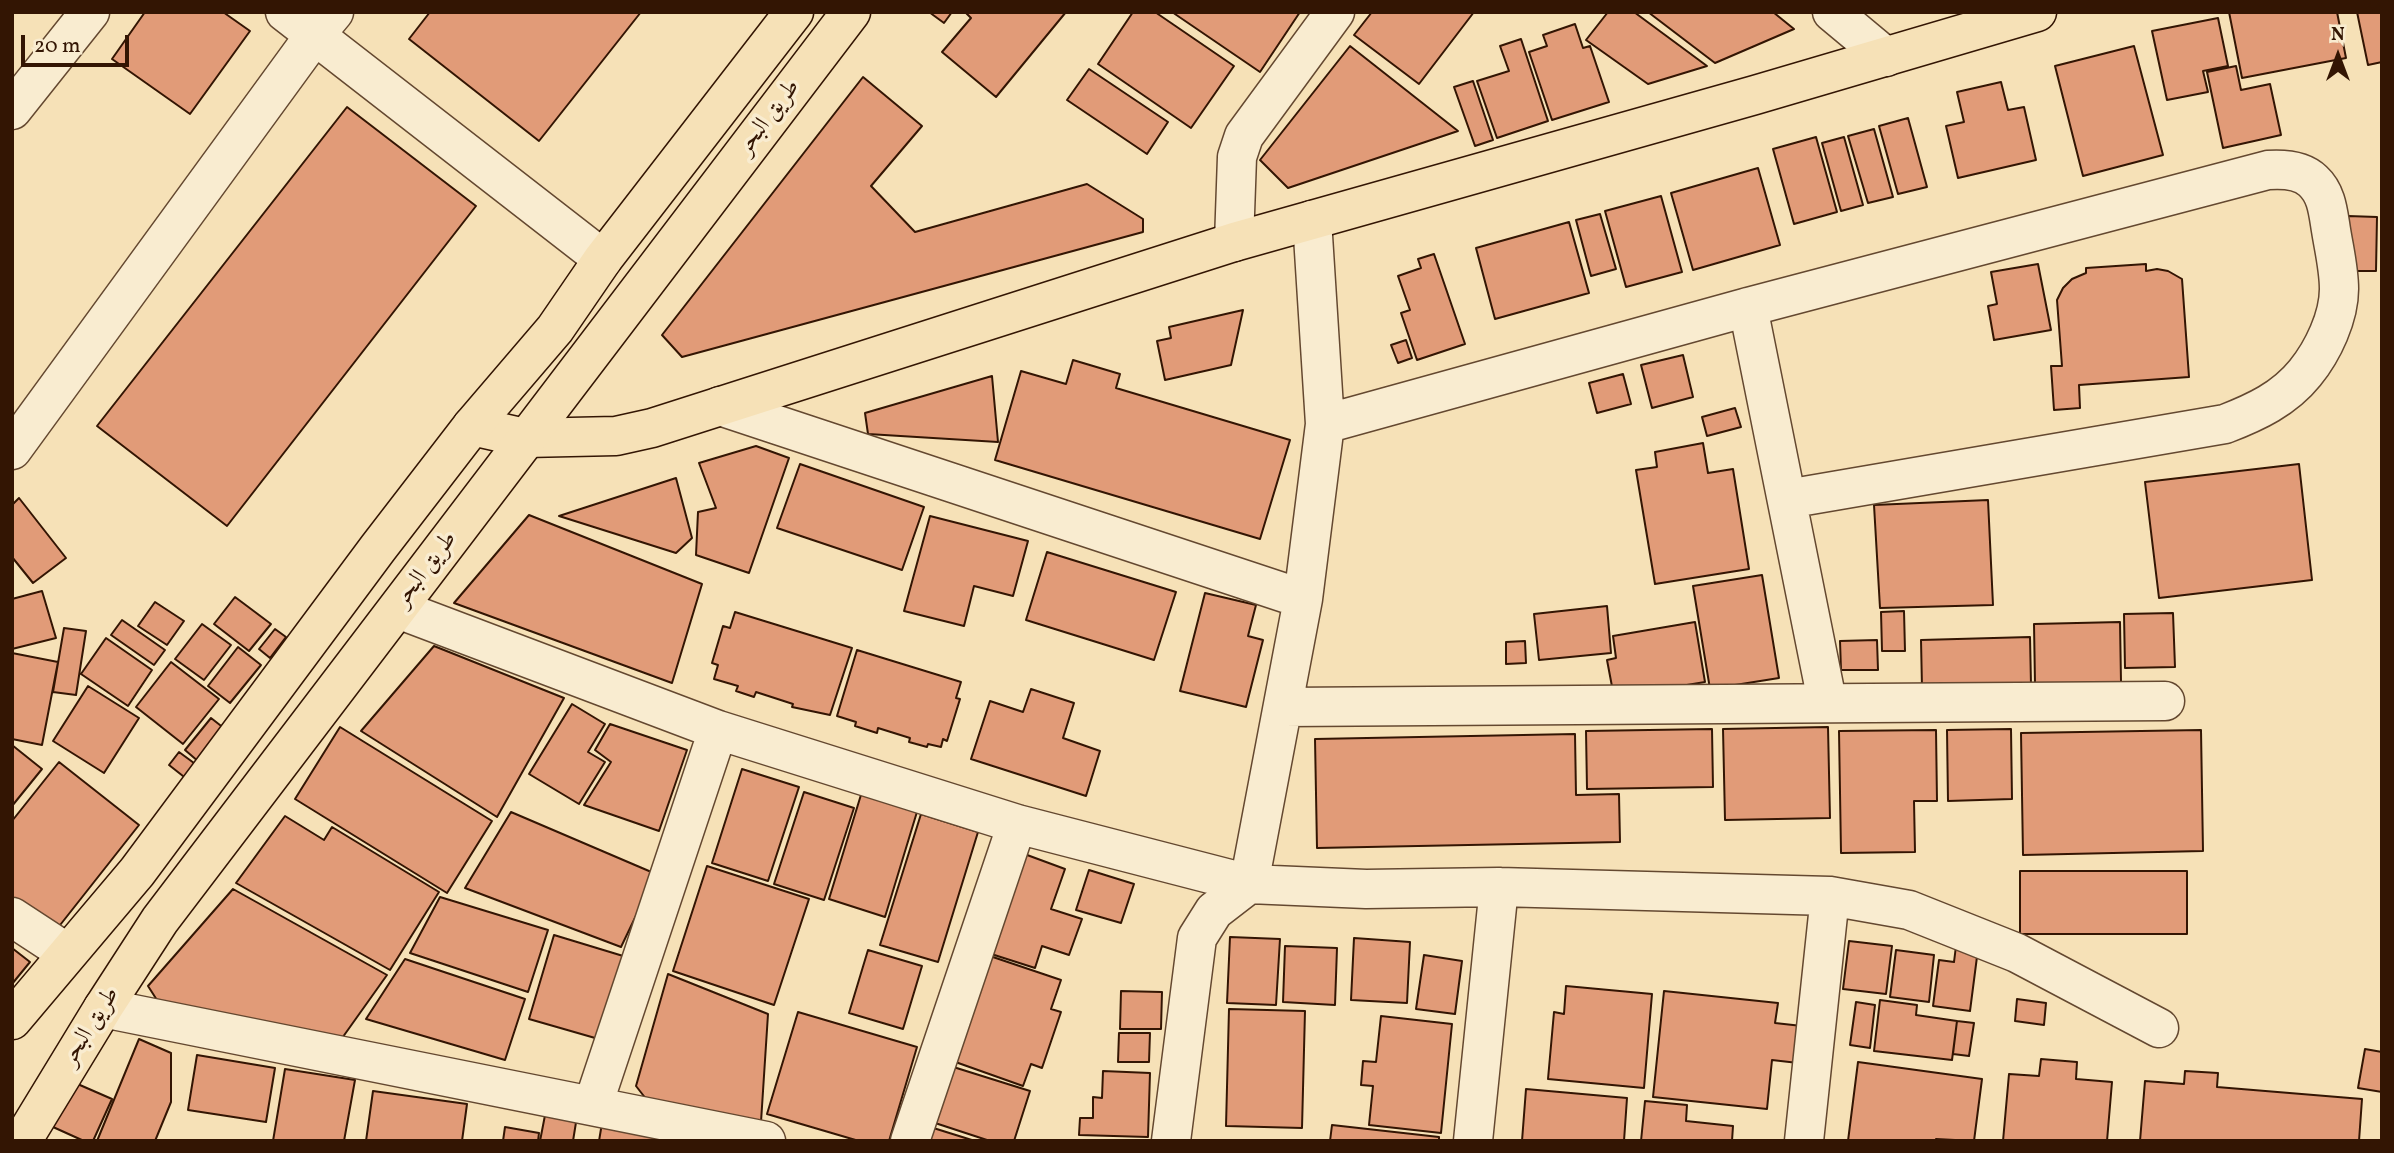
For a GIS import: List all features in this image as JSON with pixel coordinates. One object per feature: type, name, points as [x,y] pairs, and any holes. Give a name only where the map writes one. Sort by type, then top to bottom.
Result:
[{"type":"main road","name":"طريق البحر","points":[[12,1020],[137,872],[283,673],[472,426],[555,328],[603,259],[794,12]]},
{"type":"main road","name":"طريق البحر","points":[[22,1141],[103,1007],[160,920],[851,12]]},
{"type":"main road","points":[[472,426],[525,438],[616,436],[652,428],[1234,242],[2037,12]]},
{"type":"street","points":[[12,110],[90,12]]},
{"type":"street","points":[[1234,242],[1237,156],[1244,136],[1335,12]]},
{"type":"street","points":[[1841,15],[1886,57]]},
{"type":"street","points":[[12,450],[311,20],[603,259]]},
{"type":"street","points":[[1325,424],[1748,307],[2268,170],[2286,169],[2312,179],[2323,193],[2328,209],[2339,292],[2333,321],[2307,371],[2284,394],[2255,412],[2225,424],[1787,499]]},
{"type":"street","points":[[1171,1141],[1197,938],[1214,911],[1249,884],[1303,598],[1325,424],[1312,220]]},
{"type":"street","points":[[1748,307],[1827,701]]},
{"type":"street","points":[[720,406],[1303,598]]},
{"type":"street","points":[[397,609],[718,730],[1017,824],[1249,884],[1366,889],[1499,887],[1830,896],[1909,909],[2017,953],[2159,1028]]},
{"type":"street","points":[[1284,707],[1827,701],[2165,701]]},
{"type":"street","points":[[593,1105],[718,730]]},
{"type":"street","points":[[909,1141],[1017,824]]},
{"type":"street","points":[[1473,1141],[1499,887]]},
{"type":"street","points":[[1804,1141],[1830,896]]},
{"type":"street","points":[[12,917],[67,953]]},
{"type":"street","points":[[103,1007],[766,1141]]},
{"type":"building","points":[[145,12],[223,12],[250,31],[190,114],[112,59]]},
{"type":"building","points":[[430,12],[641,12],[539,141],[409,39]]},
{"type":"building","points":[[929,12],[952,12],[944,23]]},
{"type":"building","points":[[965,12],[1066,12],[996,97],[942,52],[971,18]]},
{"type":"building","points":[[1133,12],[1155,12],[1234,66],[1191,128],[1098,64]]},
{"type":"building","points":[[1172,12],[1300,12],[1260,72]]},
{"type":"building","points":[[1372,12],[1474,12],[1419,84],[1354,35]]},
{"type":"building","points":[[1608,12],[1634,12],[1707,66],[1648,84],[1586,40]]},
{"type":"building","points":[[1648,12],[1773,12],[1794,29],[1715,63]]},
{"type":"building","points":[[2229,12],[2337,12],[2346,58],[2242,78]]},
{"type":"building","points":[[2357,12],[2382,12],[2382,62],[2368,65]]},
{"type":"building","points":[[2218,18],[2228,66],[2203,71],[2208,92],[2167,100],[2152,31]]},
{"type":"building","points":[[1575,24],[1583,48],[1590,46],[1609,102],[1552,120],[1529,52],[1547,46],[1543,35]]},
{"type":"building","points":[[1521,39],[1548,121],[1497,138],[1477,81],[1509,71],[1500,46]]},
{"type":"building","points":[[1350,46],[1458,131],[1288,188],[1260,160]]},
{"type":"building","points":[[2134,46],[2163,155],[2083,176],[2055,66]]},
{"type":"building","points":[[2236,66],[2241,90],[2270,84],[2281,135],[2223,148],[2207,72]]},
{"type":"building","points":[[1089,69],[1168,122],[1147,154],[1067,100]]},
{"type":"building","points":[[863,77],[922,126],[871,186],[915,232],[1087,184],[1143,219],[1143,232],[682,357],[662,335]]},
{"type":"building","points":[[1473,81],[1493,140],[1475,146],[1454,87]]},
{"type":"building","points":[[2001,82],[2008,110],[2024,107],[2036,160],[1958,178],[1946,126],[1964,122],[1957,92]]},
{"type":"building","points":[[347,107],[476,206],[227,526],[97,426]]},
{"type":"building","points":[[1908,118],[1927,187],[1898,194],[1879,126]]},
{"type":"building","points":[[1874,129],[1893,197],[1868,203],[1848,136]]},
{"type":"building","points":[[1816,137],[1837,212],[1794,224],[1773,149]]},
{"type":"building","points":[[1844,137],[1863,205],[1841,211],[1822,143]]},
{"type":"building","points":[[1758,168],[1780,245],[1693,270],[1671,193]]},
{"type":"building","points":[[1661,196],[1682,272],[1626,287],[1605,211]]},
{"type":"building","points":[[1600,214],[1616,269],[1591,276],[1576,220]]},
{"type":"building","points":[[2348,216],[2377,217],[2376,271],[2347,271]]},
{"type":"building","points":[[1569,222],[1589,293],[1495,319],[1476,248]]},
{"type":"building","points":[[1434,254],[1465,344],[1417,360],[1401,313],[1410,310],[1398,276],[1421,268],[1418,259]]},
{"type":"building","points":[[2038,264],[2051,330],[1994,340],[1988,306],[1997,304],[1991,272]]},
{"type":"building","points":[[2146,264],[2146,271],[2168,271],[2182,279],[2189,377],[2079,385],[2080,408],[2054,410],[2051,366],[2062,366],[2057,300],[2063,288],[2072,279],[2086,273],[2086,268]]},
{"type":"building","points":[[1243,310],[1231,365],[1165,380],[1157,341],[1171,338],[1169,327]]},
{"type":"building","points":[[1406,340],[1412,358],[1398,363],[1391,345]]},
{"type":"building","points":[[1683,355],[1693,397],[1652,408],[1641,365]]},
{"type":"building","points":[[1073,360],[1120,374],[1116,388],[1290,440],[1260,539],[995,460],[1021,371],[1066,384]]},
{"type":"building","points":[[1623,374],[1631,404],[1597,413],[1589,383]]},
{"type":"building","points":[[992,376],[998,442],[868,434],[865,413]]},
{"type":"building","points":[[1735,408],[1741,427],[1707,436],[1702,417]]},
{"type":"building","points":[[1703,443],[1708,473],[1733,469],[1749,569],[1655,584],[1636,470],[1657,467],[1655,452]]},
{"type":"building","points":[[756,446],[789,458],[749,573],[696,555],[698,512],[716,508],[699,463]]},
{"type":"building","points":[[800,464],[924,507],[902,570],[777,528]]},
{"type":"building","points":[[2299,464],[2312,580],[2159,598],[2145,482]]},
{"type":"building","points":[[676,478],[692,538],[676,553],[559,516]]},
{"type":"building","points":[[19,498],[66,558],[33,583],[12,557],[12,505]]},
{"type":"building","points":[[1988,500],[1993,605],[1880,608],[1874,505]]},
{"type":"building","points":[[529,515],[702,584],[672,683],[454,603]]},
{"type":"building","points":[[930,516],[1028,541],[1013,596],[974,586],[964,626],[904,611]]},
{"type":"building","points":[[1047,552],[1176,592],[1154,660],[1026,620]]},
{"type":"building","points":[[1762,575],[1779,678],[1710,689],[1693,586]]},
{"type":"building","points":[[42,591],[56,638],[12,649],[12,599]]},
{"type":"building","points":[[1205,593],[1256,605],[1248,636],[1263,640],[1246,707],[1180,691]]},
{"type":"building","points":[[235,597],[271,624],[249,651],[214,624]]},
{"type":"building","points":[[155,602],[184,621],[167,645],[138,626]]},
{"type":"building","points":[[1607,606],[1611,653],[1539,660],[1534,614]]},
{"type":"building","points":[[1904,611],[1905,651],[1882,651],[1881,612]]},
{"type":"building","points":[[735,612],[852,648],[830,715],[792,707],[793,704],[756,692],[754,697],[736,691],[738,686],[714,679],[718,665],[712,663],[723,626],[730,628]]},
{"type":"building","points":[[2173,613],[2175,667],[2125,668],[2124,614]]},
{"type":"building","points":[[122,620],[165,650],[154,665],[111,635]]},
{"type":"building","points":[[1695,622],[1705,682],[1614,697],[1607,660],[1616,658],[1613,636]]},
{"type":"building","points":[[2120,622],[2121,682],[2035,684],[2034,624]]},
{"type":"building","points":[[202,624],[231,645],[204,680],[175,659]]},
{"type":"building","points":[[64,628],[86,631],[76,695],[53,692]]},
{"type":"building","points":[[275,629],[286,637],[270,658],[259,649]]},
{"type":"building","points":[[2030,637],[2031,685],[1922,688],[1921,640]]},
{"type":"building","points":[[106,638],[152,670],[128,706],[81,674]]},
{"type":"building","points":[[1877,640],[1878,670],[1841,670],[1840,641]]},
{"type":"building","points":[[1525,641],[1526,663],[1506,664],[1506,642]]},
{"type":"building","points":[[434,646],[564,698],[497,817],[361,731]]},
{"type":"building","points":[[238,647],[261,665],[230,703],[208,686]]},
{"type":"building","points":[[857,650],[961,682],[956,698],[960,699],[947,741],[943,739],[941,747],[928,744],[927,747],[909,742],[910,738],[878,728],[877,733],[855,726],[856,722],[837,716]]},
{"type":"building","points":[[12,653],[58,662],[42,745],[12,739]]},
{"type":"building","points":[[171,662],[219,699],[183,744],[136,707]]},
{"type":"building","points":[[88,686],[139,718],[104,773],[53,741]]},
{"type":"building","points":[[1031,689],[1074,703],[1063,738],[1100,751],[1086,796],[971,759],[990,701],[1023,712]]},
{"type":"building","points":[[572,704],[605,724],[588,752],[605,762],[579,804],[529,774]]},
{"type":"building","points":[[211,718],[225,729],[199,762],[185,750]]},
{"type":"building","points":[[610,724],[687,750],[659,831],[584,805],[611,762],[595,750]]},
{"type":"building","points":[[340,727],[492,821],[447,893],[295,799]]},
{"type":"building","points":[[1828,727],[1830,818],[1725,820],[1723,729]]},
{"type":"building","points":[[1712,729],[1713,787],[1587,789],[1586,731]]},
{"type":"building","points":[[2011,729],[2012,799],[1948,801],[1947,730]]},
{"type":"building","points":[[1936,730],[1937,801],[1914,801],[1915,852],[1841,853],[1839,731]]},
{"type":"building","points":[[2201,730],[2203,851],[2023,855],[2021,733]]},
{"type":"building","points":[[1575,734],[1576,795],[1619,794],[1620,842],[1317,848],[1315,739]]},
{"type":"building","points":[[12,745],[42,769],[12,806]]},
{"type":"building","points":[[179,752],[198,766],[188,780],[169,765]]},
{"type":"building","points":[[59,762],[139,825],[53,934],[12,902],[12,821]]},
{"type":"building","points":[[742,769],[799,787],[768,881],[712,863]]},
{"type":"building","points":[[864,785],[920,802],[885,917],[829,899]]},
{"type":"building","points":[[804,792],[854,808],[824,900],[774,884]]},
{"type":"building","points":[[511,812],[656,874],[621,947],[465,888]]},
{"type":"building","points":[[921,814],[978,832],[938,962],[880,945]]},
{"type":"building","points":[[285,816],[324,840],[332,827],[439,892],[390,970],[236,883]]},
{"type":"building","points":[[1019,852],[1065,869],[1051,909],[1082,919],[1069,955],[1042,946],[1035,968],[985,952]]},
{"type":"building","points":[[707,866],[809,899],[774,1005],[673,971]]},
{"type":"building","points":[[1089,870],[1134,884],[1121,923],[1076,910]]},
{"type":"building","points":[[2020,871],[2187,871],[2187,934],[2020,934]]},
{"type":"building","points":[[233,889],[387,975],[340,1041],[164,1011],[148,986]]},
{"type":"building","points":[[440,897],[548,930],[528,992],[410,953]]},
{"type":"building","points":[[554,935],[633,959],[609,1042],[529,1019]]},
{"type":"building","points":[[1230,937],[1280,939],[1276,1005],[1227,1003]]},
{"type":"building","points":[[1354,938],[1410,942],[1407,1003],[1351,1000]]},
{"type":"building","points":[[1849,941],[1892,946],[1886,994],[1843,989]]},
{"type":"building","points":[[1285,946],[1337,948],[1335,1005],[1283,1002]]},
{"type":"building","points":[[1956,946],[1978,949],[1970,1011],[1933,1006],[1939,960],[1954,962]]},
{"type":"building","points":[[12,948],[30,962],[12,984]]},
{"type":"building","points":[[868,950],[922,966],[903,1029],[849,1013]]},
{"type":"building","points":[[1896,950],[1934,955],[1929,1002],[1890,997]]},
{"type":"building","points":[[984,954],[1061,980],[1051,1009],[1061,1012],[1042,1068],[1031,1064],[1023,1086],[947,1059]]},
{"type":"building","points":[[1424,955],[1462,961],[1455,1014],[1416,1009]]},
{"type":"building","points":[[405,959],[525,999],[505,1060],[366,1019]]},
{"type":"building","points":[[668,974],[768,1014],[761,1122],[650,1104],[636,1086]]},
{"type":"building","points":[[1566,986],[1652,994],[1644,1088],[1548,1079],[1554,1012],[1564,1014]]},
{"type":"building","points":[[1121,991],[1162,992],[1161,1029],[1120,1029]]},
{"type":"building","points":[[1664,991],[1778,1003],[1775,1023],[1802,1026],[1798,1063],[1772,1060],[1767,1109],[1653,1097]]},
{"type":"building","points":[[2017,999],[2046,1003],[2044,1025],[2015,1021]]},
{"type":"building","points":[[1880,1000],[1917,1005],[1916,1015],[1957,1021],[1952,1060],[1874,1051]]},
{"type":"building","points":[[1856,1002],[1875,1005],[1870,1048],[1850,1045]]},
{"type":"building","points":[[1229,1009],[1305,1011],[1302,1128],[1226,1126]]},
{"type":"building","points":[[798,1012],[917,1047],[889,1141],[859,1141],[767,1114]]},
{"type":"building","points":[[1381,1016],[1452,1024],[1441,1133],[1369,1125],[1373,1086],[1361,1085],[1363,1061],[1376,1062]]},
{"type":"building","points":[[1957,1021],[1974,1023],[1969,1056],[1953,1054]]},
{"type":"building","points":[[1119,1033],[1150,1033],[1149,1062],[1118,1062]]},
{"type":"building","points":[[139,1039],[171,1053],[171,1102],[155,1141],[97,1141]]},
{"type":"building","points":[[2365,1049],[2382,1052],[2382,1092],[2358,1088]]},
{"type":"building","points":[[197,1055],[275,1068],[266,1122],[188,1110]]},
{"type":"building","points":[[2041,1059],[2077,1062],[2076,1079],[2112,1082],[2107,1141],[2003,1141],[2009,1074],[2039,1076]]},
{"type":"building","points":[[1858,1062],[1982,1079],[1974,1141],[1848,1141]]},
{"type":"building","points":[[947,1065],[1030,1091],[1014,1141],[990,1141],[929,1121]]},
{"type":"building","points":[[285,1069],[355,1080],[344,1141],[273,1141]]},
{"type":"building","points":[[1103,1071],[1150,1073],[1148,1137],[1079,1135],[1080,1118],[1093,1118],[1093,1097],[1102,1098]]},
{"type":"building","points":[[2185,1071],[2218,1073],[2217,1087],[2362,1099],[2359,1141],[2140,1141],[2145,1081],[2184,1084]]},
{"type":"building","points":[[73,1082],[112,1099],[93,1141],[84,1141],[53,1127]]},
{"type":"building","points":[[1526,1089],[1627,1098],[1624,1141],[1522,1141]]},
{"type":"building","points":[[373,1091],[467,1104],[462,1141],[366,1141]]},
{"type":"building","points":[[1645,1101],[1687,1105],[1686,1121],[1733,1126],[1732,1141],[1641,1141]]},
{"type":"building","points":[[547,1105],[578,1110],[573,1141],[540,1141]]},
{"type":"building","points":[[602,1123],[708,1141],[599,1141]]},
{"type":"building","points":[[1332,1125],[1439,1137],[1439,1141],[1330,1141]]},
{"type":"building","points":[[927,1126],[975,1141],[923,1141]]},
{"type":"building","points":[[505,1127],[539,1133],[538,1141],[503,1141]]}]
